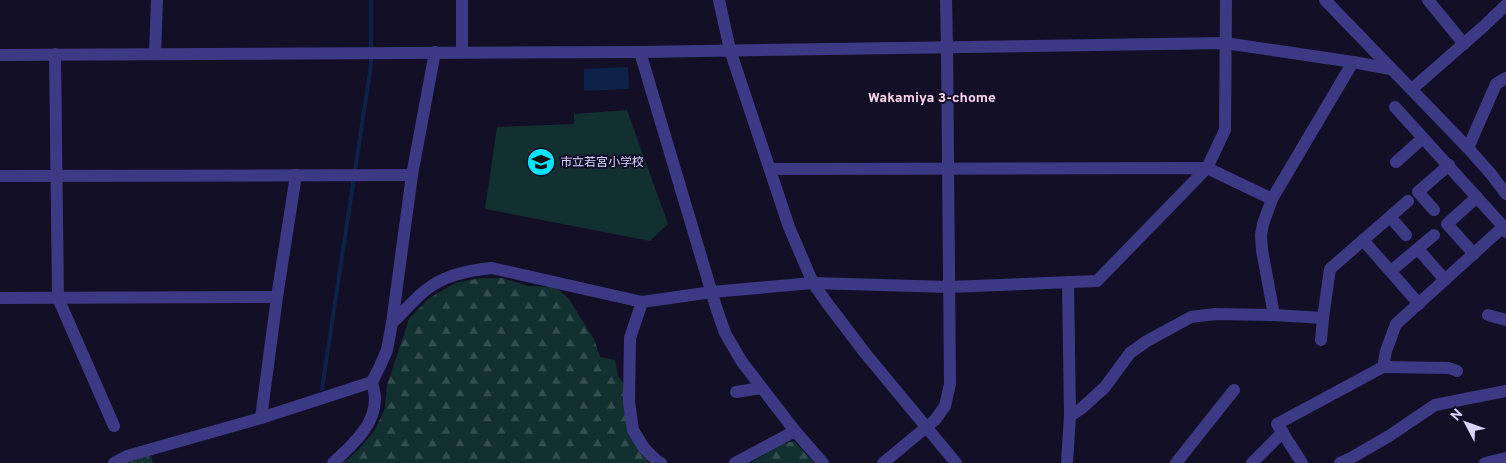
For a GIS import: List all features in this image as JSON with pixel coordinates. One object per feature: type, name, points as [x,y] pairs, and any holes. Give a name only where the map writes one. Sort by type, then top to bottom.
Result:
[{"type":"street","points":[[155,54],[157,0]]},
{"type":"street","points":[[462,0],[462,52]]},
{"type":"street","points":[[719,0],[730,50],[789,227],[813,283],[865,353],[956,463]]},
{"type":"street","points":[[883,463],[935,420],[945,406],[950,384],[946,0]]},
{"type":"street","points":[[392,323],[426,290],[442,280],[472,270],[492,268],[642,302],[712,292],[813,283],[949,286],[1097,281],[1207,168],[1225,130],[1226,0]]},
{"type":"street","points":[[1325,0],[1468,148],[1506,194]]},
{"type":"street","points":[[1428,0],[1464,44]]},
{"type":"street","points":[[1412,90],[1506,5]]},
{"type":"street","points":[[0,55],[640,52],[1226,43],[1391,69]]},
{"type":"street","points":[[333,463],[364,431],[373,416],[375,398],[372,382],[387,350],[412,175],[434,52]]},
{"type":"street","points":[[640,52],[725,333],[742,362],[761,388],[823,463]]},
{"type":"street","points":[[54,54],[58,298],[114,426]]},
{"type":"street","points":[[1274,315],[1262,250],[1261,235],[1263,224],[1272,199],[1353,62]]},
{"type":"street","points":[[1468,148],[1496,84],[1506,78]]},
{"type":"street","points":[[1383,367],[1386,351],[1396,324],[1474,254],[1504,230],[1501,224],[1449,165],[1395,107]]},
{"type":"street","points":[[1396,162],[1423,138]]},
{"type":"street","points":[[1434,210],[1418,192],[1449,165]]},
{"type":"street","points":[[770,170],[1207,168],[1272,199]]},
{"type":"street","points":[[261,418],[296,174]]},
{"type":"street","points":[[0,176],[412,175]]},
{"type":"street","points":[[1474,254],[1447,224],[1477,197]]},
{"type":"street","points":[[1321,340],[1330,269],[1408,201]]},
{"type":"street","points":[[1390,217],[1406,235]]},
{"type":"street","points":[[1391,271],[1434,235]]},
{"type":"street","points":[[1364,240],[1419,304]]},
{"type":"street","points":[[1418,249],[1445,280]]},
{"type":"street","points":[[1068,282],[1070,416],[1068,463]]},
{"type":"street","points":[[0,298],[277,297]]},
{"type":"street","points":[[642,302],[630,338],[629,402],[633,430],[644,448],[660,463]]},
{"type":"street","points":[[1070,416],[1082,408],[1104,387],[1130,353],[1147,341],[1191,317],[1215,314],[1323,318]]},
{"type":"street","points":[[1488,315],[1506,320]]},
{"type":"street","points":[[1302,463],[1277,424],[1383,367],[1449,368],[1457,371]]},
{"type":"street","points":[[114,463],[127,456],[261,418],[372,382]]},
{"type":"street","points":[[736,392],[761,388]]},
{"type":"street","points":[[1176,463],[1234,390]]},
{"type":"street","points":[[1340,463],[1389,436],[1435,405],[1506,391]]},
{"type":"street","points":[[734,463],[795,431]]},
{"type":"street","points":[[1252,463],[1283,432]]},
{"type":"street","points":[[1485,463],[1506,458]]},
{"type":"green space","points":[[627,110],[668,224],[650,241],[485,209],[497,127],[574,124],[574,114]]},
{"type":"green space","points":[[480,278],[502,278],[528,286],[554,287],[569,299],[594,339],[600,357],[615,360],[618,376],[625,385],[629,434],[649,463],[343,463],[358,450],[375,430],[385,408],[387,385],[409,319],[428,299],[455,283]]},
{"type":"green space","points":[[794,441],[814,463],[750,463],[783,444]]},
{"type":"green space","points":[[150,455],[153,463],[124,463]]},
{"type":"water","points":[[628,67],[629,89],[584,91],[584,69]]},
{"type":"waterway","points":[[322,389],[371,65],[371,0]]},
{"type":"place","name":"市立若宮小学校","points":[[541,162]]},
{"type":"district","name":"Wakamiya 3-chome","points":[[932,97]]}]
